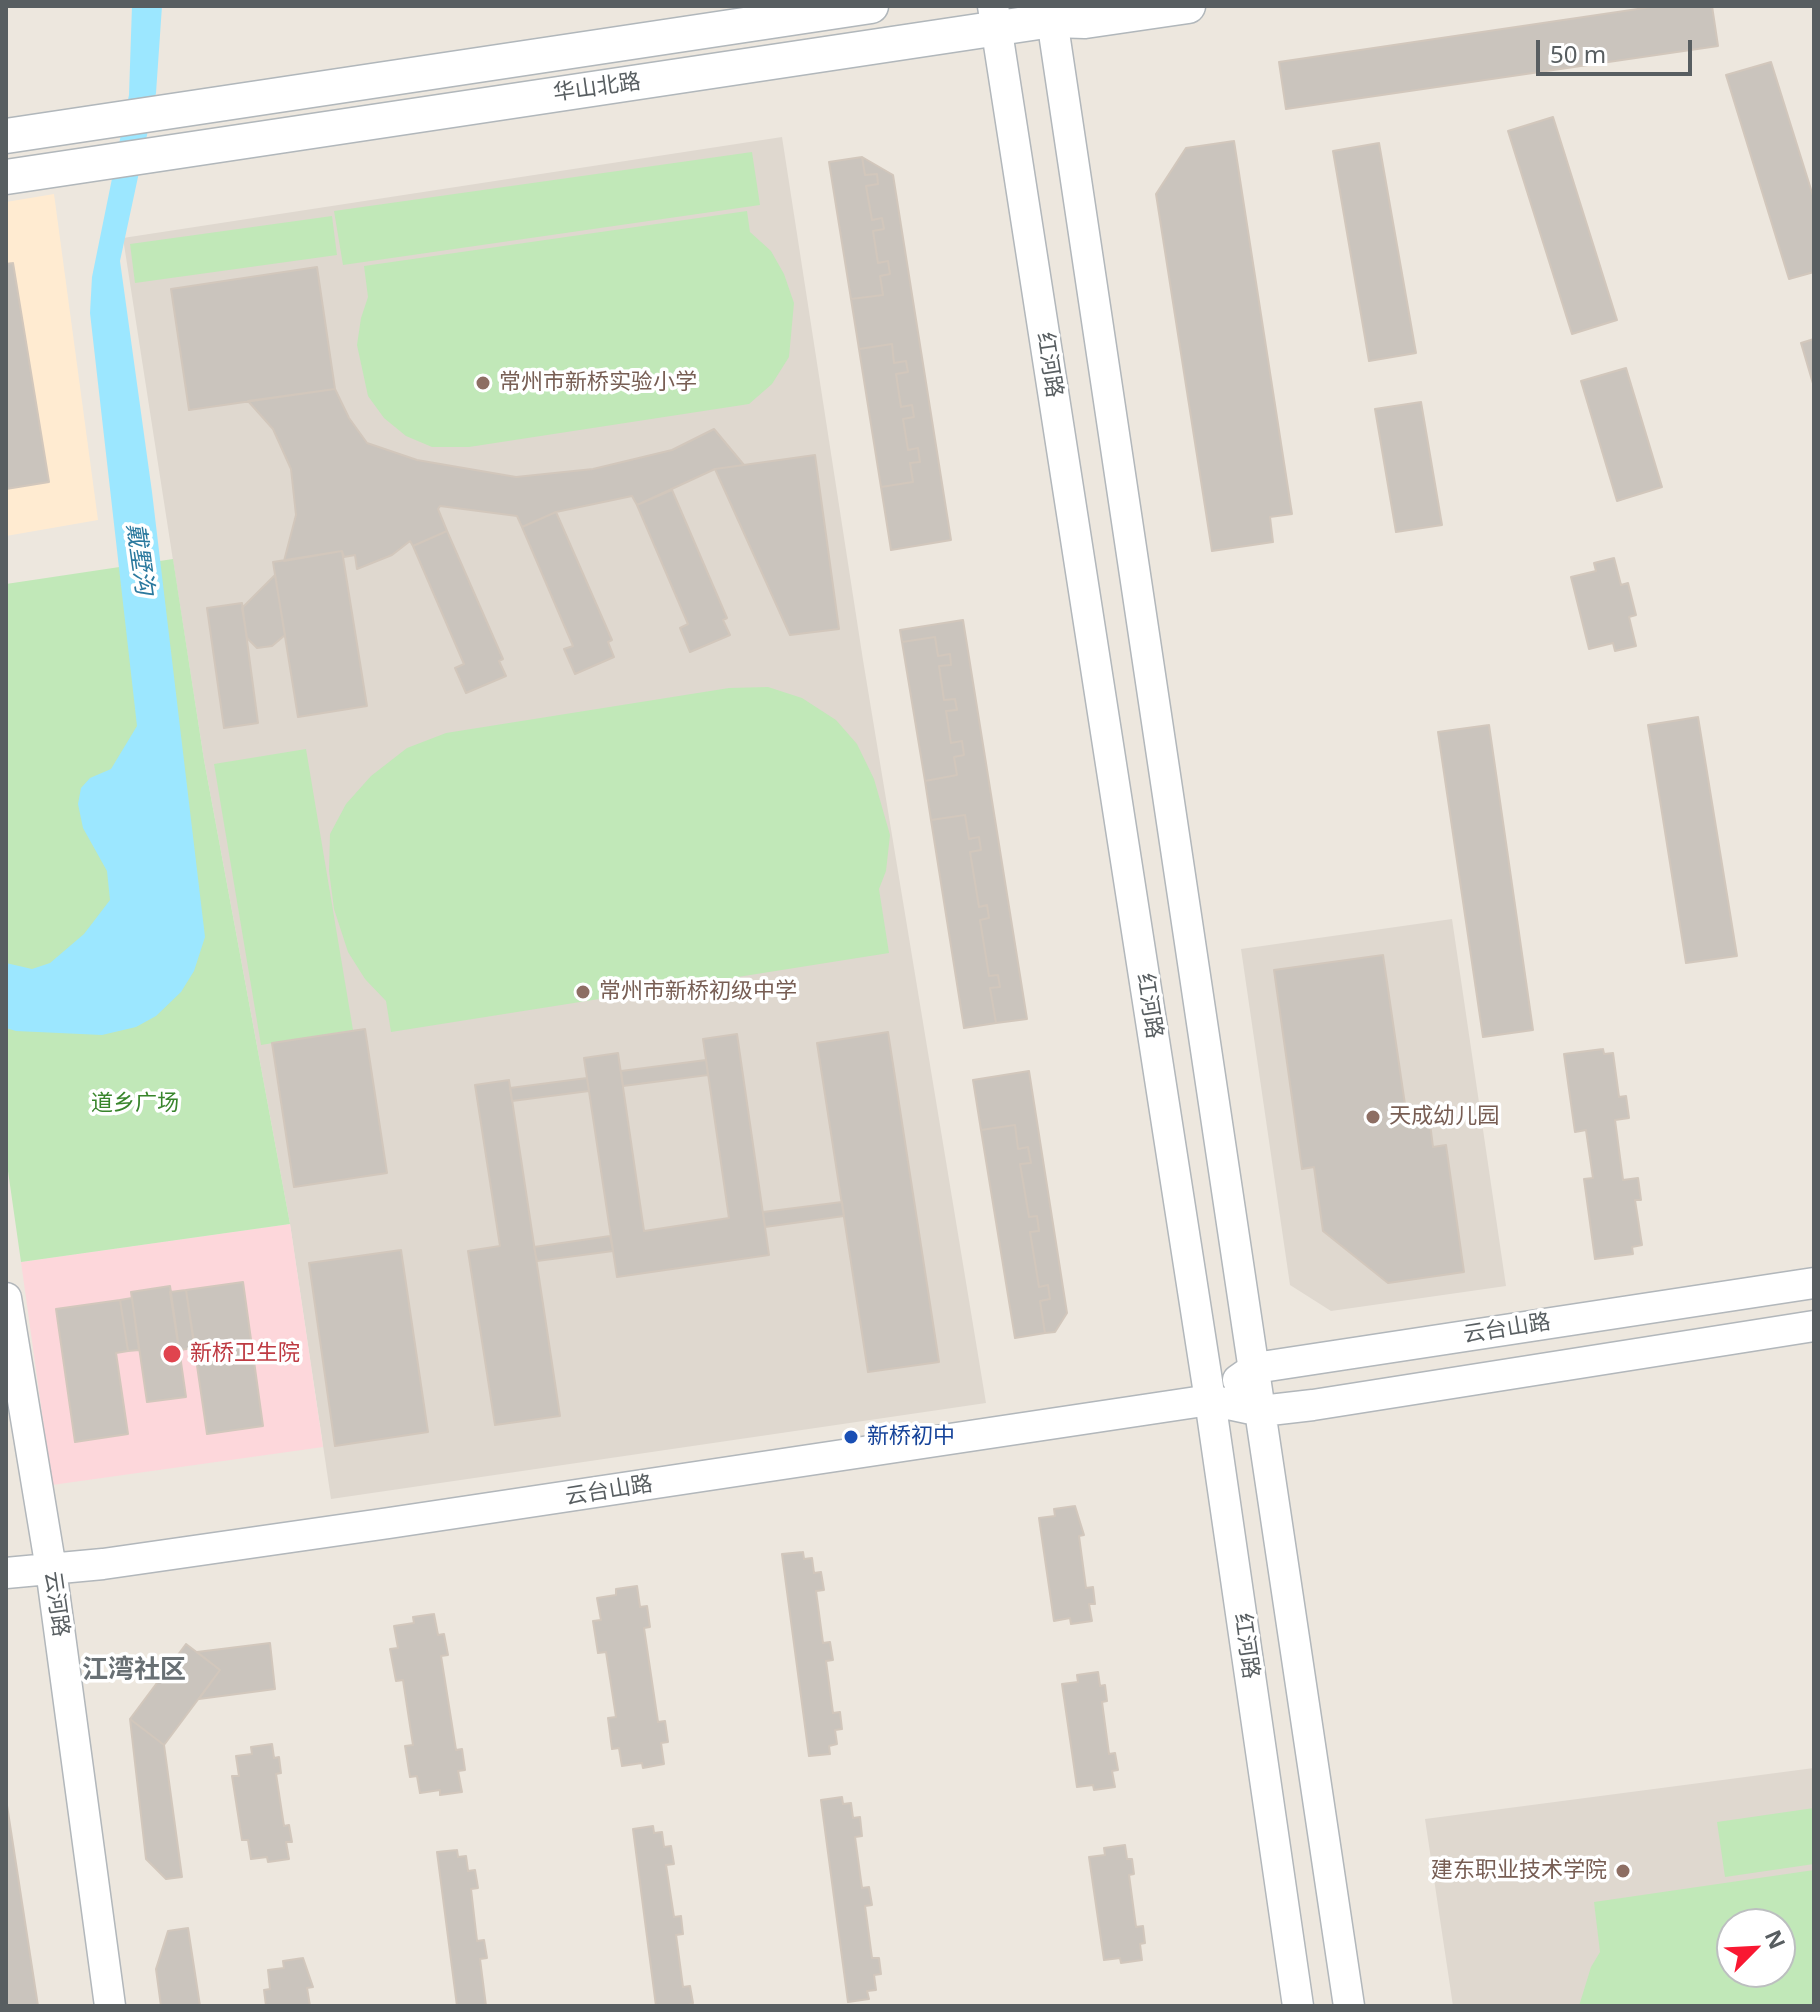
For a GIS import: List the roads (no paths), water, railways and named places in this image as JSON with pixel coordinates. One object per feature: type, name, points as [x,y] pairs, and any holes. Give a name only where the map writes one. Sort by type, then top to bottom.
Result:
[{"type":"main road","name":"华山北路","points":[[6,136],[871,6]]},
{"type":"main road","name":"华山北路","points":[[6,177],[995,17],[1051,13],[1085,21],[1188,6]]},
{"type":"street","points":[[1051,13],[1349,2006]]},
{"type":"street","name":"红河路","points":[[995,17],[1210,1400],[1298,2006]]},
{"type":"street","name":"云台山路","points":[[1210,1400],[1255,1368],[1814,1283]]},
{"type":"street","name":"云河路","points":[[6,1298],[51,1569],[110,2006]]},
{"type":"street","name":"云台山路","points":[[6,1573],[389,1523],[1210,1400],[1261,1411],[1814,1326]]},
{"type":"water","name":"戴墅沟","points":[[132,6],[162,6],[156,93],[120,261],[152,492],[205,937],[194,971],[181,992],[156,1016],[136,1027],[102,1035],[16,1031],[6,1028],[6,963],[32,969],[50,963],[84,934],[110,900],[107,871],[83,828],[78,804],[81,788],[90,778],[111,769],[137,726],[90,313],[92,277],[129,95]]},
{"type":"place","name":"常州市新桥实验小学","points":[[483,383]]},
{"type":"place","name":"常州市新桥初级中学","points":[[583,992]]},
{"type":"place","name":"天成幼儿园","points":[[1373,1117]]},
{"type":"place","name":"新桥卫生院","points":[[172,1354]]},
{"type":"place","name":"新桥初中","points":[[851,1437]]},
{"type":"place","name":"建东职业技术学院","points":[[1623,1871]]},
{"type":"district","name":"江湾社区","points":[[134,1671]]},
{"type":"park label","name":"道乡广场","points":[[135,1104]]}]
